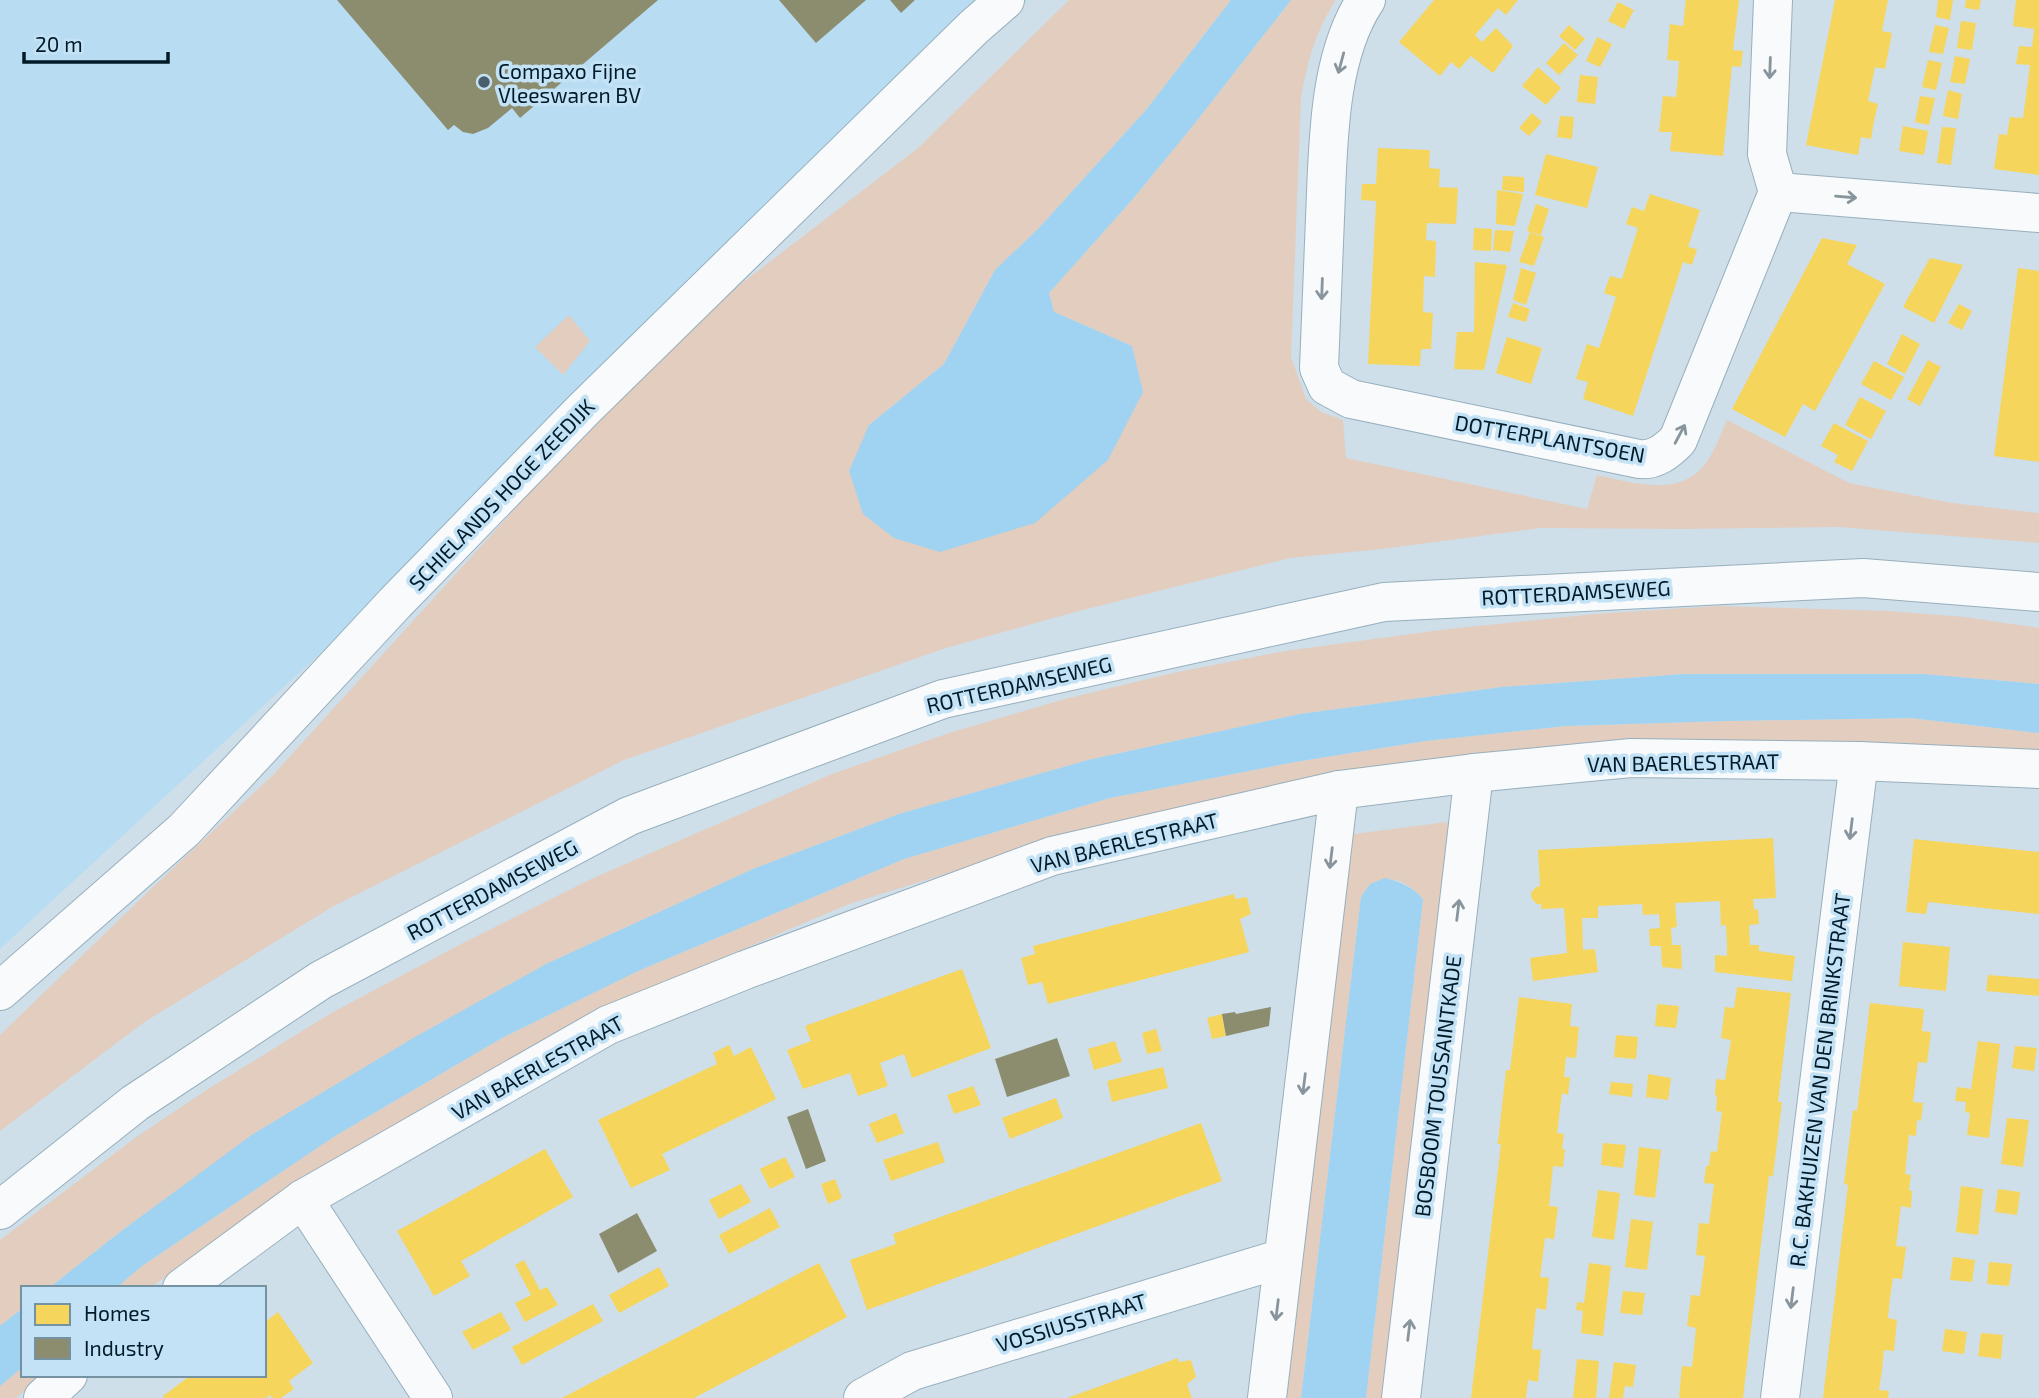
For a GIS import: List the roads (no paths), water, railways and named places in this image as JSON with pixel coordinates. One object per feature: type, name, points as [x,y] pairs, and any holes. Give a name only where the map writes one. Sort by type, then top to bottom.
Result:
[{"type":"street","name":"SCHIELANDS HOGE ZEEDIJK","points":[[0,991],[184,830],[395,603],[583,410],[974,27],[1006,0]]},
{"type":"street","name":"DOTTERPLANTSOEN","points":[[1366,0],[1356,15],[1339,64],[1330,121],[1319,368],[1327,386],[1351,399],[1639,459],[1648,460],[1666,452],[1678,440],[1778,192]]},
{"type":"street","points":[[1773,0],[1767,155],[1778,192],[2039,213]]},
{"type":"street","name":"ROTTERDAMSEWEG","points":[[0,1210],[135,1103],[321,980],[629,816],[943,699],[1384,602],[1863,578],[2039,592]]},
{"type":"street","name":"VAN BAERLESTRAAT","points":[[185,1286],[303,1199],[608,1025],[733,975],[1052,856],[1339,790],[1474,773],[1632,758],[1859,761],[2039,769]]},
{"type":"street","name":"R.C. BAKHUIZEN VAN DEN BRINKSTRAAT","points":[[1780,1398],[1859,761]]},
{"type":"street","name":"BOSBOOM TOUSSAINTKADE","points":[[1401,1398],[1474,773]]},
{"type":"street","points":[[1267,1398],[1339,790]]},
{"type":"street","points":[[303,1199],[433,1398]]},
{"type":"street","name":"VOSSIUSSTRAAT","points":[[863,1398],[912,1371],[1283,1258]]},
{"type":"street","points":[[43,1398],[66,1377]]},
{"type":"place","name":"Compaxo Fijne Vleeswaren BV","points":[[484,82]]}]
